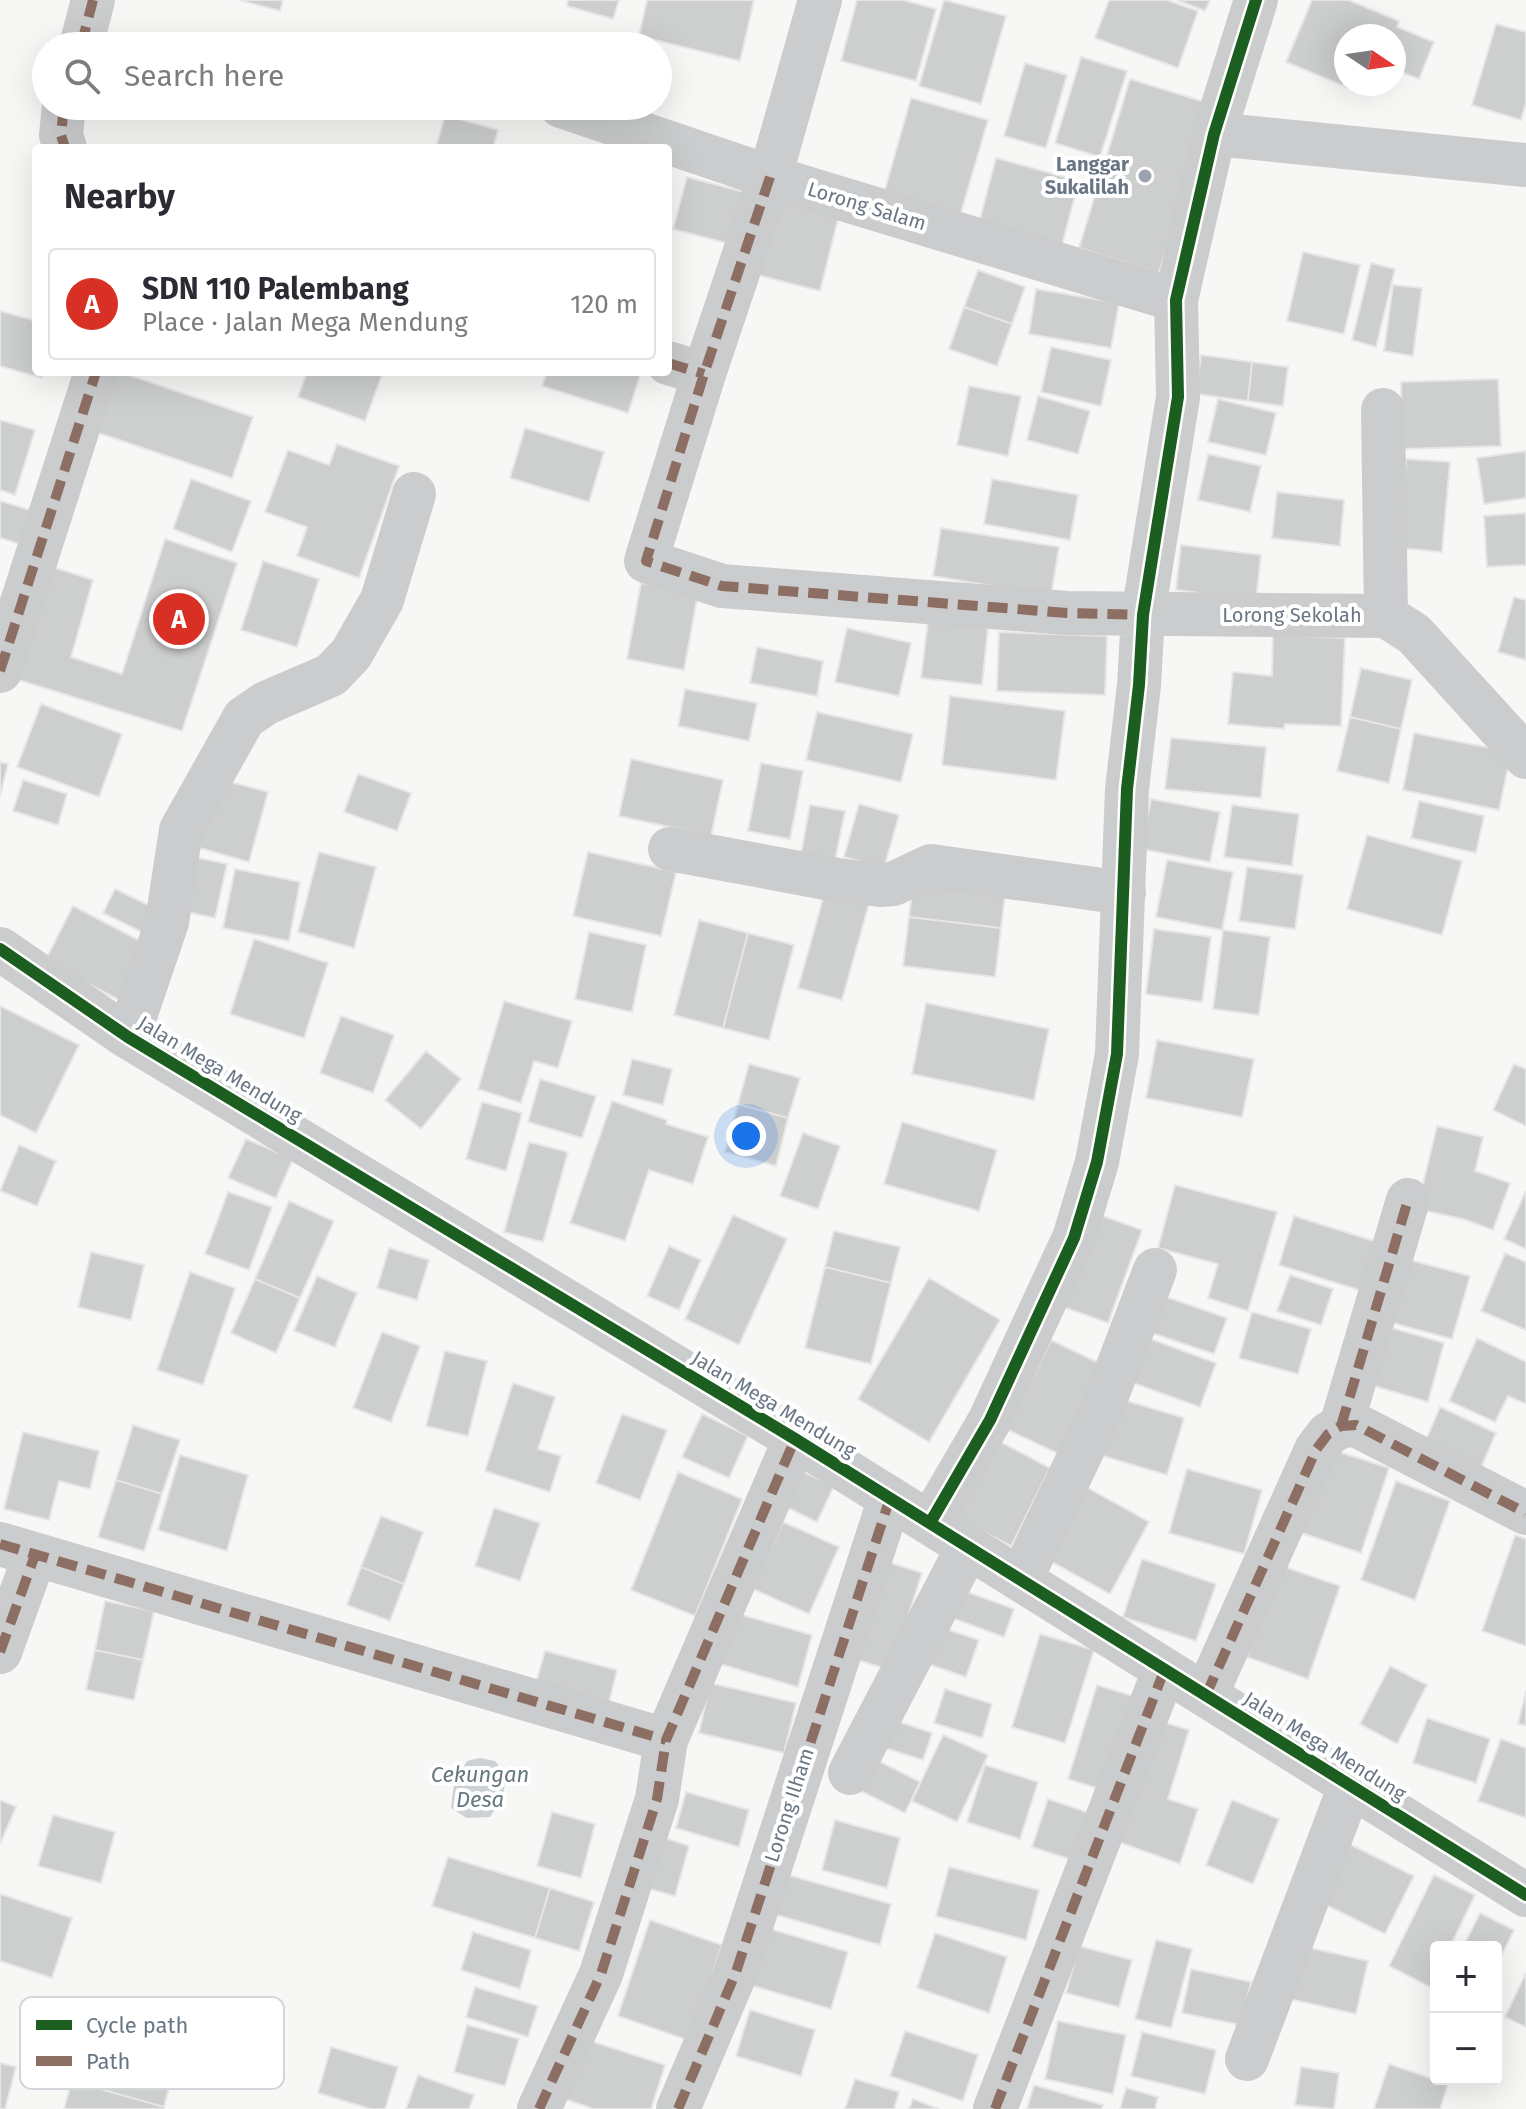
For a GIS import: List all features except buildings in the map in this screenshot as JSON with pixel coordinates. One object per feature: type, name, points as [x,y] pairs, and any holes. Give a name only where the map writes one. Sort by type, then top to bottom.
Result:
[{"type":"street","points":[[85,32],[93,0]]},
{"type":"street","points":[[686,369],[770,177],[820,0]]},
{"type":"street","points":[[930,1523],[990,1420],[1074,1238],[1097,1162],[1117,1054],[1127,789],[1139,685],[1143,615],[1178,397],[1176,300],[1214,134],[1256,0]]},
{"type":"street","points":[[63,120],[64,144]]},
{"type":"street","name":"Lorong Salam","points":[[602,120],[770,177],[1176,300]]},
{"type":"street","points":[[1214,134],[1526,165]]},
{"type":"street","name":"Lorong Sekolah","points":[[686,369],[646,561],[722,586],[1067,613],[1386,616],[1414,634],[1526,757]]},
{"type":"street","points":[[0,671],[95,376]]},
{"type":"street","points":[[1383,410],[1386,616]]},
{"type":"street","points":[[128,1037],[167,922],[181,830],[244,718],[266,703],[331,675],[351,654],[382,600],[414,494]]},
{"type":"street","points":[[670,849],[880,885],[893,884],[931,866],[1124,893]]},
{"type":"street","name":"Jalan Mega Mendung","points":[[0,950],[128,1037],[795,1439],[1526,1895]]},
{"type":"street","points":[[1341,1426],[1408,1200]]},
{"type":"street","points":[[1021,1579],[1101,1411],[1155,1270]]},
{"type":"street","points":[[1206,1695],[1306,1469],[1328,1434],[1341,1426],[1356,1425],[1526,1513]]},
{"type":"street","points":[[539,2109],[601,1974],[657,1799],[666,1740],[795,1439]]},
{"type":"street","name":"Lorong Ilham","points":[[678,2109],[736,1972],[890,1498]]},
{"type":"street","points":[[850,1773],[968,1547]]},
{"type":"street","points":[[0,1652],[17,1550],[666,1740]]},
{"type":"street","points":[[995,2109],[1164,1671]]},
{"type":"street","points":[[1247,2059],[1350,1786]]},
{"type":"water","name":"Cekungan Desa","points":[[480,1758],[495,1761],[507,1776],[502,1798],[490,1817],[467,1818],[451,1808],[454,1784],[467,1761]]},
{"type":"marked path","points":[[85,32],[93,0]]},
{"type":"marked path","points":[[63,120],[64,144]]},
{"type":"marked path","points":[[770,177],[646,561],[722,586],[1067,613],[1143,615]]},
{"type":"marked path","points":[[672,364],[704,374]]},
{"type":"marked path","points":[[0,671],[95,376]]},
{"type":"marked path","points":[[1341,1426],[1408,1200]]},
{"type":"marked path","points":[[1206,1695],[1316,1450],[1328,1434],[1341,1426],[1356,1425],[1526,1513]]},
{"type":"marked path","points":[[539,2109],[601,1974],[657,1799],[666,1740],[795,1439]]},
{"type":"marked path","points":[[678,2109],[736,1972],[890,1498]]},
{"type":"marked path","points":[[0,1544],[666,1740]]},
{"type":"marked path","points":[[0,1652],[35,1555]]},
{"type":"marked path","points":[[995,2109],[1164,1671]]},
{"type":"cycle path","points":[[930,1523],[990,1420],[1074,1238],[1097,1162],[1117,1054],[1127,789],[1139,685],[1143,615],[1178,397],[1176,300],[1214,134],[1256,0]]},
{"type":"cycle path","points":[[0,949],[128,1037],[795,1439],[1526,1895]]},
{"type":"place","name":"Langgar Sukalilah","points":[[1145,176]]},
{"type":"place","name":"SDN 110 Palembang","points":[[179,619]]}]
